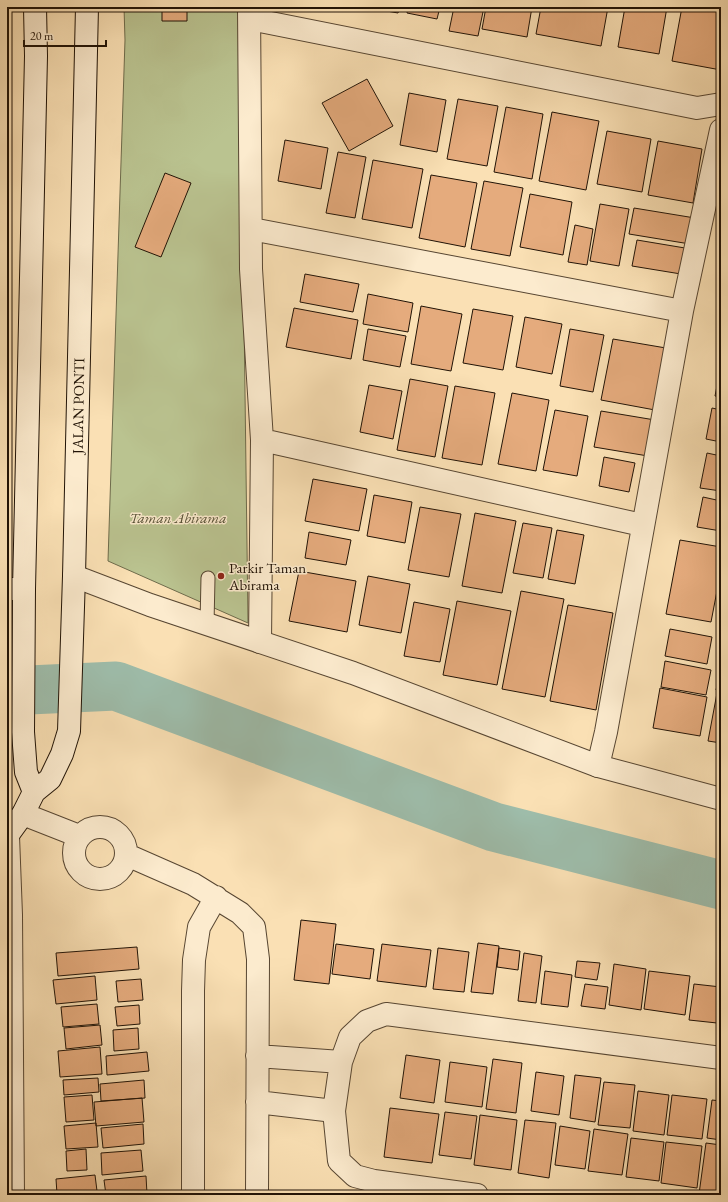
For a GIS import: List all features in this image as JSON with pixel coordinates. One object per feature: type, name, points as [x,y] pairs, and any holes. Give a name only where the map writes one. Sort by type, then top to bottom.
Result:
[{"type":"street","points":[[34,792],[26,772],[23,732],[24,627],[15,589],[36,56],[35,7]]},
{"type":"street","name":"JALAN PONTI","points":[[7,836],[23,814],[34,792],[50,779],[62,754],[69,731],[73,626],[87,7]]},
{"type":"street","points":[[260,642],[262,440],[251,277],[250,13],[697,108],[721,104]]},
{"type":"street","points":[[697,108],[721,125]]},
{"type":"street","points":[[598,766],[606,732],[642,525],[682,311],[721,130]]},
{"type":"street","points":[[251,229],[682,311]]},
{"type":"street","points":[[262,440],[642,525]]},
{"type":"street","points":[[74,576],[150,605],[353,673],[598,766],[721,799]]},
{"type":"street","points":[[23,814],[80,836]]},
{"type":"street","points":[[100,826],[111,829],[120,836],[126,846],[127,855],[122,867],[114,876],[106,879],[97,879],[86,876],[78,868],[74,857],[74,846],[80,836],[89,829],[100,826]]},
{"type":"street","points":[[7,836],[11,915],[13,1195]]},
{"type":"street","points":[[127,855],[193,884],[216,897],[240,913],[254,927],[258,959],[257,1195]]},
{"type":"street","points":[[193,1195],[194,960],[199,927],[216,897]]},
{"type":"street","points":[[477,1195],[374,1181],[355,1176],[339,1160],[334,1111],[341,1062],[350,1037],[367,1021],[386,1014],[721,1058]]},
{"type":"street","points":[[257,1056],[341,1062]]},
{"type":"street","points":[[257,1102],[334,1111]]},
{"type":"lane","points":[[207,624],[208,578]]},
{"type":"green space","name":"Taman Abirama","points":[[124,7],[240,7],[248,623],[108,561],[125,40]]},
{"type":"building","points":[[162,7],[187,7],[187,21],[162,21]]},
{"type":"building","points":[[364,7],[400,7],[398,13]]},
{"type":"building","points":[[408,7],[440,7],[437,19],[407,13]]},
{"type":"building","points":[[454,7],[484,7],[478,36],[449,31]]},
{"type":"building","points":[[486,7],[532,7],[527,37],[482,29]]},
{"type":"building","points":[[541,7],[608,7],[601,46],[536,34]]},
{"type":"building","points":[[625,7],[667,7],[659,54],[618,47]]},
{"type":"building","points":[[682,7],[694,7],[721,12],[721,70],[672,61]]},
{"type":"building","points":[[367,79],[393,126],[349,151],[322,103]]},
{"type":"building","points":[[409,93],[446,100],[437,152],[400,145]]},
{"type":"building","points":[[458,99],[498,106],[487,166],[447,159]]},
{"type":"building","points":[[506,107],[543,114],[532,179],[494,172]]},
{"type":"building","points":[[552,112],[599,121],[586,190],[539,181]]},
{"type":"building","points":[[607,131],[651,139],[642,192],[597,184]]},
{"type":"building","points":[[285,140],[328,148],[321,189],[278,181]]},
{"type":"building","points":[[658,141],[702,149],[693,203],[648,195]]},
{"type":"building","points":[[338,152],[366,157],[355,218],[326,213]]},
{"type":"building","points":[[373,160],[423,169],[412,228],[362,219]]},
{"type":"building","points":[[165,173],[191,183],[161,257],[135,247]]},
{"type":"building","points":[[431,175],[477,183],[465,247],[419,238]]},
{"type":"building","points":[[484,181],[523,188],[510,256],[471,249]]},
{"type":"building","points":[[530,194],[572,202],[563,255],[520,247]]},
{"type":"building","points":[[600,204],[629,209],[619,266],[590,261]]},
{"type":"building","points":[[634,208],[695,218],[690,244],[629,234]]},
{"type":"building","points":[[575,225],[593,229],[587,265],[568,262]]},
{"type":"building","points":[[637,240],[685,248],[681,274],[632,266]]},
{"type":"building","points":[[305,274],[359,284],[353,312],[300,302]]},
{"type":"building","points":[[368,294],[413,303],[408,332],[363,324]]},
{"type":"building","points":[[421,306],[462,314],[451,371],[411,364]]},
{"type":"building","points":[[294,308],[358,320],[351,359],[286,347]]},
{"type":"building","points":[[473,309],[513,316],[503,370],[463,363]]},
{"type":"building","points":[[525,317],[562,324],[552,374],[516,367]]},
{"type":"building","points":[[368,329],[406,336],[400,367],[363,360]]},
{"type":"building","points":[[570,329],[604,335],[593,392],[560,386]]},
{"type":"building","points":[[613,339],[666,348],[655,410],[601,400]]},
{"type":"building","points":[[721,365],[721,397],[715,396]]},
{"type":"building","points":[[410,379],[448,386],[435,457],[397,450]]},
{"type":"building","points":[[369,385],[402,391],[393,439],[360,432]]},
{"type":"building","points":[[455,386],[495,393],[482,465],[442,458]]},
{"type":"building","points":[[512,393],[549,400],[536,471],[498,464]]},
{"type":"building","points":[[712,408],[721,410],[721,442],[706,439]]},
{"type":"building","points":[[555,410],[588,416],[577,476],[543,470]]},
{"type":"building","points":[[601,411],[661,421],[654,457],[594,447]]},
{"type":"building","points":[[707,453],[721,456],[721,491],[700,488]]},
{"type":"building","points":[[604,457],[635,463],[629,492],[599,486]]},
{"type":"building","points":[[313,479],[367,489],[359,531],[305,521]]},
{"type":"building","points":[[374,495],[412,502],[405,543],[367,536]]},
{"type":"building","points":[[703,497],[721,501],[721,531],[697,527]]},
{"type":"building","points":[[420,507],[461,514],[449,577],[408,570]]},
{"type":"building","points":[[475,513],[516,521],[502,593],[462,586]]},
{"type":"building","points":[[523,523],[552,528],[543,578],[513,573]]},
{"type":"building","points":[[557,530],[584,535],[575,584],[548,579]]},
{"type":"building","points":[[309,532],[351,540],[346,565],[305,558]]},
{"type":"building","points":[[680,540],[721,547],[721,570],[711,622],[666,614]]},
{"type":"building","points":[[299,571],[356,581],[347,632],[289,621]]},
{"type":"building","points":[[368,576],[410,584],[401,633],[359,625]]},
{"type":"building","points":[[521,591],[564,599],[545,697],[502,689]]},
{"type":"building","points":[[457,601],[511,611],[497,685],[443,675]]},
{"type":"building","points":[[414,602],[450,609],[440,662],[404,656]]},
{"type":"building","points":[[568,605],[613,613],[596,710],[550,701]]},
{"type":"building","points":[[670,629],[712,637],[707,664],[665,656]]},
{"type":"building","points":[[665,661],[711,670],[706,695],[661,687]]},
{"type":"building","points":[[721,671],[721,691],[716,690]]},
{"type":"building","points":[[660,688],[707,697],[700,736],[653,728]]},
{"type":"building","points":[[717,693],[721,694],[721,743],[708,741]]},
{"type":"building","points":[[301,920],[336,924],[329,984],[294,980]]},
{"type":"building","points":[[478,943],[499,946],[493,994],[471,992]]},
{"type":"building","points":[[336,944],[374,949],[370,979],[332,974]]},
{"type":"building","points":[[382,944],[431,950],[426,987],[377,981]]},
{"type":"building","points":[[137,947],[139,969],[58,976],[56,953]]},
{"type":"building","points":[[438,948],[469,952],[464,992],[433,989]]},
{"type":"building","points":[[499,948],[520,951],[518,970],[497,967]]},
{"type":"building","points":[[524,953],[542,956],[536,1003],[518,1001]]},
{"type":"building","points":[[577,961],[600,963],[597,980],[575,977]]},
{"type":"building","points":[[614,964],[646,969],[641,1010],[609,1005]]},
{"type":"building","points":[[545,971],[572,975],[568,1007],[541,1004]]},
{"type":"building","points":[[649,971],[690,976],[685,1015],[644,1009]]},
{"type":"building","points":[[95,976],[97,1000],[56,1004],[53,980]]},
{"type":"building","points":[[141,979],[143,1000],[118,1002],[116,981]]},
{"type":"building","points":[[585,984],[608,987],[605,1009],[581,1006]]},
{"type":"building","points":[[694,984],[721,987],[717,1023],[689,1020]]},
{"type":"building","points":[[97,1004],[99,1024],[63,1027],[61,1007]]},
{"type":"building","points":[[139,1005],[140,1024],[117,1026],[115,1007]]},
{"type":"building","points":[[100,1025],[102,1045],[66,1049],[64,1028]]},
{"type":"building","points":[[138,1028],[139,1049],[114,1051],[113,1030]]},
{"type":"building","points":[[100,1047],[102,1074],[60,1077],[58,1051]]},
{"type":"building","points":[[147,1052],[149,1071],[107,1075],[106,1056]]},
{"type":"building","points":[[406,1055],[440,1060],[434,1103],[400,1098]]},
{"type":"building","points":[[493,1059],[522,1063],[516,1113],[486,1109]]},
{"type":"building","points":[[450,1062],[487,1067],[482,1107],[445,1102]]},
{"type":"building","points":[[536,1072],[564,1076],[559,1115],[531,1111]]},
{"type":"building","points":[[575,1075],[601,1078],[595,1122],[570,1118]]},
{"type":"building","points":[[98,1078],[99,1092],[64,1095],[63,1080]]},
{"type":"building","points":[[144,1080],[145,1098],[101,1101],[100,1084]]},
{"type":"building","points":[[604,1082],[635,1085],[630,1128],[598,1125]]},
{"type":"building","points":[[638,1091],[669,1095],[664,1135],[633,1131]]},
{"type":"building","points":[[92,1095],[94,1120],[66,1122],[64,1097]]},
{"type":"building","points":[[672,1095],[707,1099],[702,1139],[667,1135]]},
{"type":"building","points":[[142,1098],[144,1122],[96,1126],[94,1102]]},
{"type":"building","points":[[712,1100],[721,1101],[721,1140],[707,1138]]},
{"type":"building","points":[[390,1108],[439,1114],[432,1163],[384,1157]]},
{"type":"building","points":[[445,1112],[477,1116],[471,1159],[439,1155]]},
{"type":"building","points":[[480,1115],[517,1120],[511,1170],[474,1165]]},
{"type":"building","points":[[525,1120],[556,1123],[549,1178],[518,1173]]},
{"type":"building","points":[[96,1123],[98,1147],[66,1149],[64,1126]]},
{"type":"building","points":[[143,1124],[144,1144],[103,1148],[101,1128]]},
{"type":"building","points":[[560,1126],[590,1131],[585,1169],[555,1165]]},
{"type":"building","points":[[594,1129],[628,1134],[622,1175],[588,1171]]},
{"type":"building","points":[[631,1138],[664,1142],[659,1181],[626,1177]]},
{"type":"building","points":[[666,1142],[702,1146],[697,1188],[661,1183]]},
{"type":"building","points":[[706,1143],[721,1145],[721,1195],[699,1194]]},
{"type":"building","points":[[86,1149],[87,1170],[67,1171],[66,1151]]},
{"type":"building","points":[[141,1150],[143,1171],[102,1175],[101,1153]]},
{"type":"building","points":[[95,1175],[97,1191],[57,1194],[56,1179]]},
{"type":"building","points":[[146,1176],[147,1194],[106,1195],[104,1180]]},
{"type":"waterway","points":[[7,691],[116,686],[494,827],[721,885]]},
{"type":"place","name":"Parkir Taman Abirama","points":[[221,576]]}]
